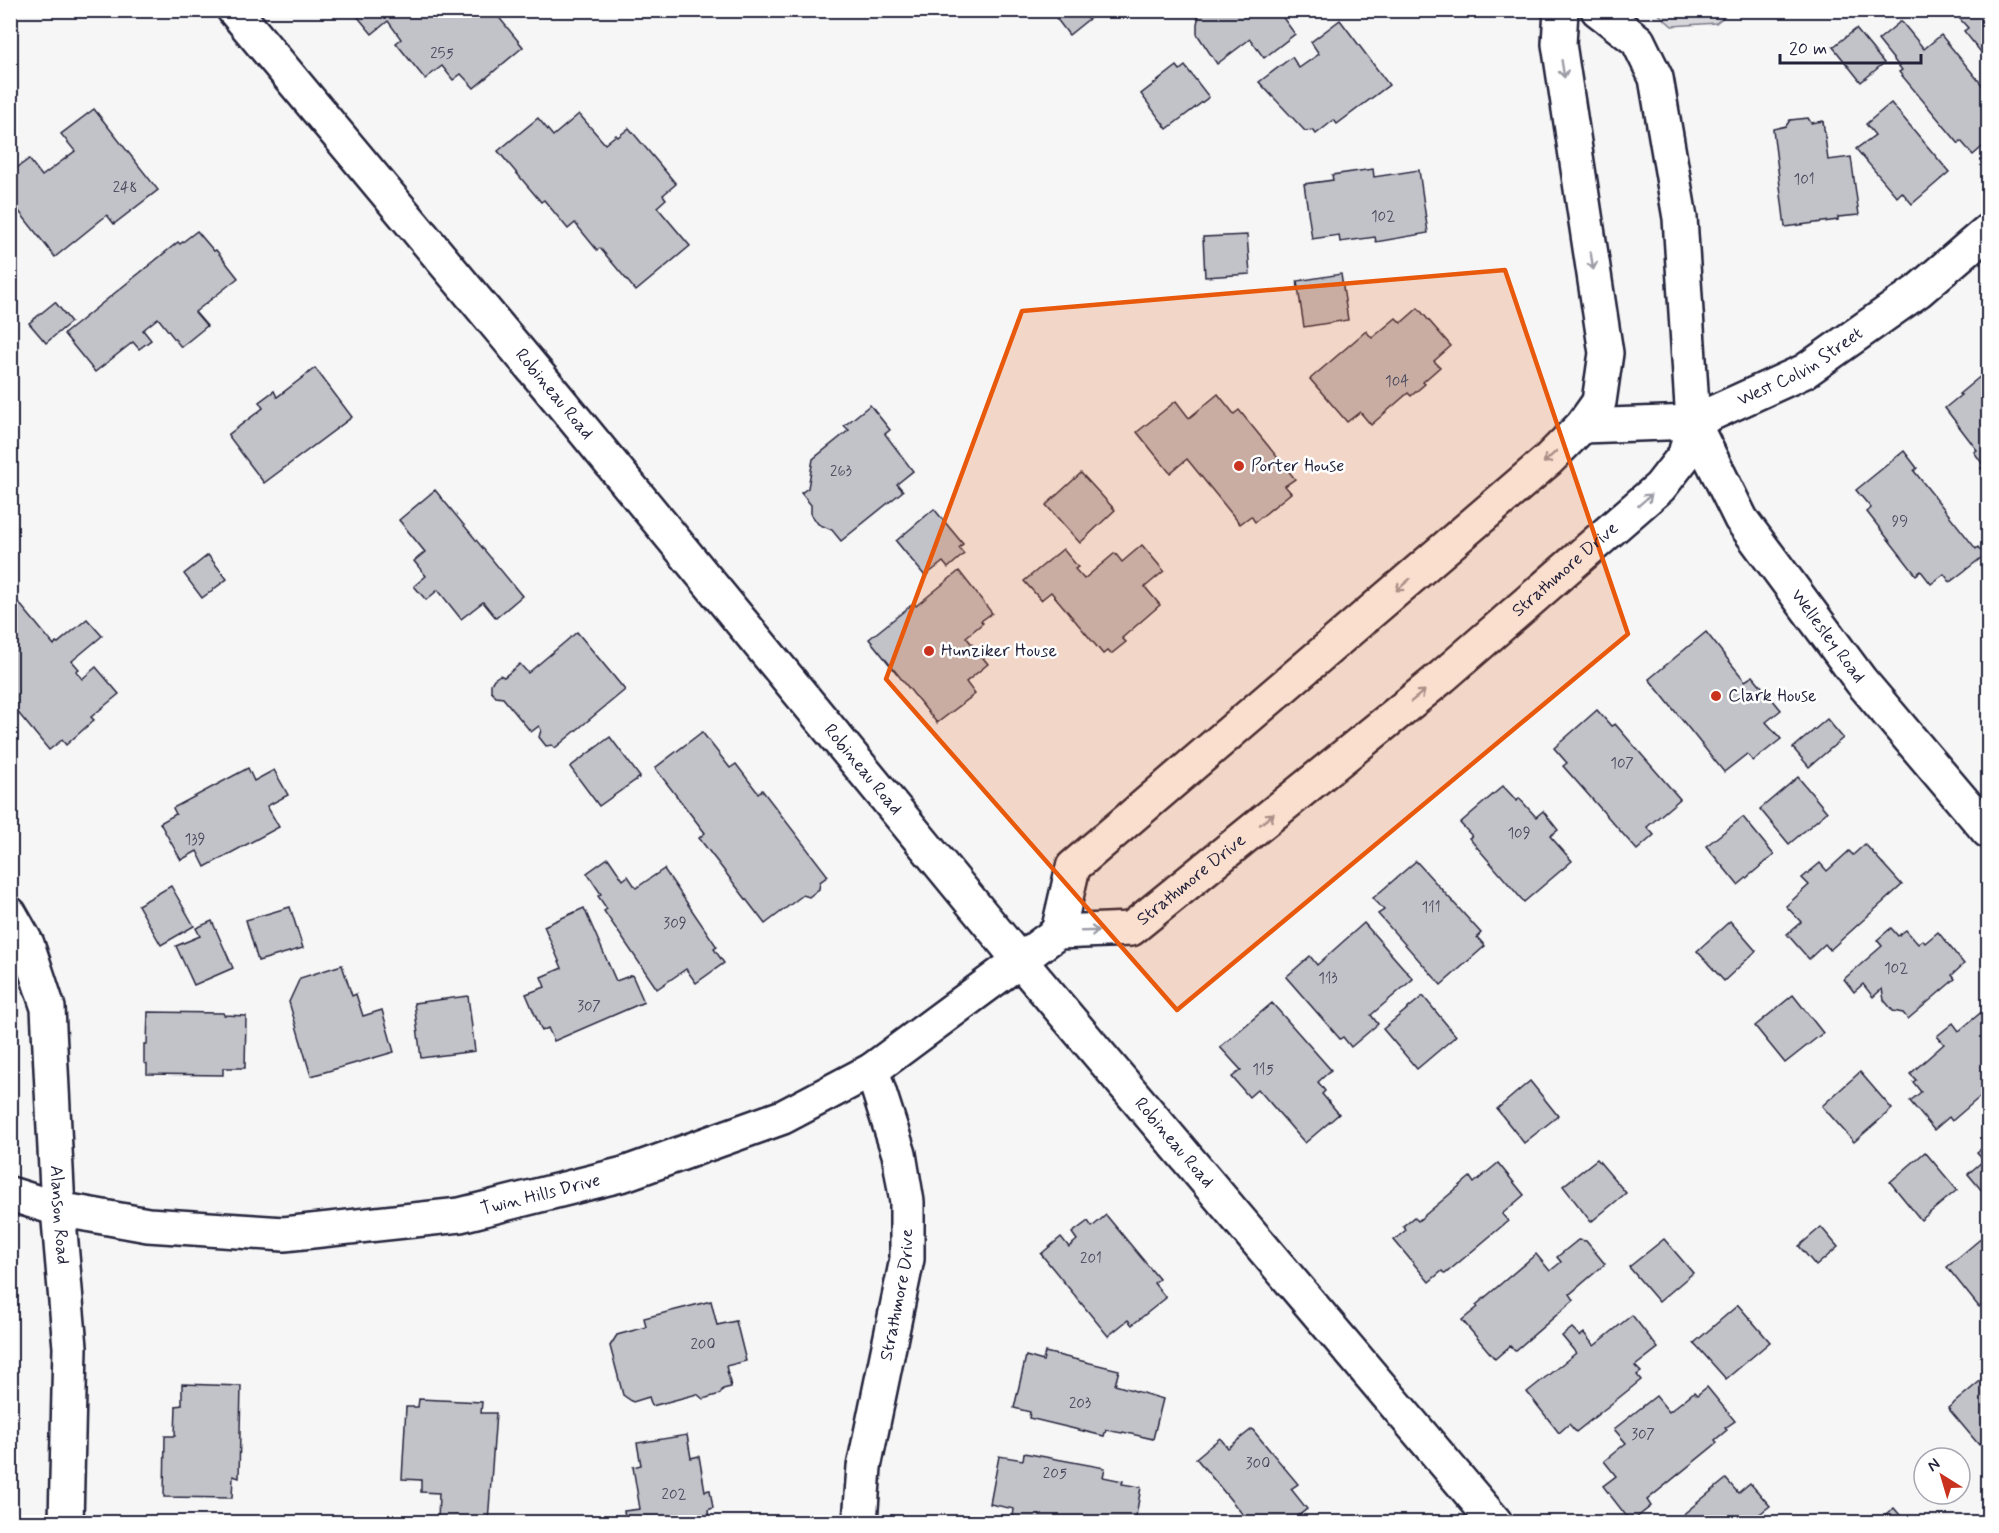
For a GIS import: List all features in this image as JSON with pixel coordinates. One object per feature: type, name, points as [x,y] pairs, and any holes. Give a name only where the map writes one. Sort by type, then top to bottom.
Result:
[{"type":"street","name":"Robineau Road","points":[[234,10],[545,383],[1020,961],[1495,1522]]},
{"type":"street","points":[[1020,961],[1058,932],[1073,867],[1539,467],[1582,426],[1599,402],[1606,353],[1559,44],[1561,10]]},
{"type":"street","name":"Strathmore Drive","points":[[1058,932],[1131,929],[1443,676],[1660,487],[1685,455],[1693,422],[1680,218],[1656,78],[1638,41],[1598,10]]},
{"type":"street","name":"West Colvin Street","points":[[1582,426],[1693,422],[1805,371],[1918,291],[1989,231]]},
{"type":"street","name":"Wellesley Road","points":[[1693,422],[1742,519],[1861,681],[1989,831]]},
{"type":"street","name":"Alanson Road","points":[[10,914],[27,944],[48,1008],[58,1209],[70,1347],[66,1522]]},
{"type":"street","name":"Twin Hills Drive","points":[[10,1194],[58,1209],[148,1225],[284,1234],[460,1215],[624,1174],[783,1117],[872,1070],[1020,961]]},
{"type":"street","name":"Strathmore Drive","points":[[860,1522],[864,1467],[907,1259],[907,1202],[899,1154],[872,1070]]},
{"type":"highlighted area","points":[[1505,270],[1628,634],[1177,1010],[886,679],[1022,311]]},
{"type":"shaded area","points":[[1655,11],[1731,11],[1716,23],[1672,26]]},
{"type":"building","points":[[352,10],[493,10],[523,47],[474,88],[461,74],[453,80],[442,66],[425,79],[396,43],[401,39],[388,21],[372,34]]},
{"type":"building","points":[[1050,10],[1100,10],[1069,35]]},
{"type":"building","points":[[1204,10],[1286,10],[1281,15],[1295,34],[1264,58],[1250,39],[1217,64],[1197,34],[1199,15]]},
{"type":"building","points":[[1962,10],[1988,10],[1988,61],[1964,31],[1968,28],[1959,18],[1965,14]]},
{"type":"building","points":[[1340,20],[1389,85],[1337,124],[1334,120],[1316,134],[1313,130],[1305,131],[1259,82],[1292,57],[1299,68],[1319,54],[1311,42]]},
{"type":"building","points":[[1901,21],[1924,49],[1941,35],[1988,92],[1988,142],[1973,155],[1961,141],[1959,144],[1899,72],[1902,70],[1878,40]]},
{"type":"building","points":[[1856,29],[1884,63],[1861,82],[1833,47]]},
{"type":"building","points":[[1177,66],[1180,70],[1185,66],[1209,97],[1167,129],[1141,94]]},
{"type":"building","points":[[1891,103],[1949,172],[1912,204],[1902,192],[1897,197],[1856,149],[1875,135],[1866,124]]},
{"type":"building","points":[[94,109],[158,190],[114,224],[107,215],[55,257],[10,200],[10,173],[29,159],[42,176],[75,151],[61,134]]},
{"type":"building","points":[[579,114],[605,144],[629,128],[676,184],[663,195],[666,199],[657,207],[690,246],[636,291],[600,248],[597,250],[575,223],[568,229],[544,200],[541,202],[498,151],[538,118],[553,136]]},
{"type":"building","points":[[1808,118],[1811,123],[1823,121],[1828,160],[1851,157],[1859,215],[1785,227],[1773,129],[1786,126],[1790,120]]},
{"type":"building","points":[[1373,169],[1374,177],[1419,170],[1428,233],[1376,242],[1375,237],[1340,242],[1339,235],[1312,239],[1304,184],[1333,180],[1332,175]]},
{"type":"building","points":[[197,231],[214,251],[216,250],[238,278],[195,312],[207,326],[181,347],[158,318],[143,330],[151,340],[139,349],[133,342],[95,372],[64,334],[178,242],[180,244]]},
{"type":"building","points":[[1247,235],[1250,274],[1205,277],[1203,237]]},
{"type":"building","points":[[1341,274],[1348,320],[1304,327],[1297,281]]},
{"type":"building","points":[[55,302],[71,322],[46,343],[29,323]]},
{"type":"building","points":[[1418,308],[1451,346],[1434,361],[1440,367],[1411,396],[1408,393],[1371,425],[1360,412],[1347,422],[1310,379],[1366,331],[1372,338],[1396,318],[1401,323]]},
{"type":"building","points":[[315,368],[352,417],[264,483],[228,435],[263,408],[259,402],[274,391],[277,397]]},
{"type":"building","points":[[1988,370],[1988,478],[1981,468],[1984,466],[1974,452],[1977,450],[1945,408]]},
{"type":"building","name":"Porter House","points":[[1218,394],[1234,414],[1239,410],[1295,479],[1285,486],[1291,493],[1255,522],[1251,516],[1240,524],[1187,459],[1170,473],[1137,432],[1176,401],[1189,418]]},
{"type":"building","points":[[870,405],[890,430],[885,434],[913,471],[897,484],[903,491],[841,541],[832,530],[818,524],[811,514],[811,505],[801,493],[808,488],[813,459],[849,430],[844,426]]},
{"type":"building","points":[[1904,451],[1917,468],[1914,471],[1976,549],[1978,547],[1985,555],[1950,582],[1944,574],[1931,584],[1921,571],[1916,575],[1867,512],[1871,508],[1856,490]]},
{"type":"building","points":[[1081,473],[1115,510],[1080,543],[1046,505]]},
{"type":"building","points":[[435,490],[522,596],[496,618],[483,602],[461,619],[438,590],[426,600],[414,586],[426,576],[414,561],[425,552],[399,520]]},
{"type":"building","points":[[934,509],[963,544],[959,548],[964,554],[948,568],[943,562],[925,576],[896,541]]},
{"type":"building","points":[[1142,545],[1164,571],[1145,587],[1160,605],[1122,638],[1126,642],[1111,654],[1108,651],[1103,654],[1051,592],[1041,600],[1024,581],[1063,549],[1078,567],[1075,569],[1084,579],[1115,553],[1122,562]]},
{"type":"building","points":[[208,555],[227,579],[202,598],[184,574]]},
{"type":"building","name":"Hunziker House","points":[[959,571],[992,613],[966,637],[988,664],[966,682],[975,694],[937,723],[869,639],[914,603],[916,606]]},
{"type":"building","points":[[19,603],[54,645],[87,619],[102,636],[72,661],[79,669],[76,671],[82,679],[96,667],[119,694],[91,717],[94,720],[66,745],[62,740],[49,750],[10,703],[10,611]]},
{"type":"building","points":[[577,632],[625,690],[555,748],[552,745],[546,746],[539,737],[541,730],[539,726],[531,732],[503,698],[496,697],[491,691],[491,684],[494,679],[500,675],[504,677],[520,664],[528,673]]},
{"type":"building","name":"Clark House","points":[[1706,632],[1745,681],[1753,676],[1781,710],[1766,722],[1781,739],[1753,761],[1747,754],[1724,772],[1649,679]]},
{"type":"building","points":[[1597,710],[1611,726],[1615,724],[1680,799],[1647,827],[1654,835],[1637,850],[1563,766],[1567,763],[1554,748]]},
{"type":"building","points":[[1827,719],[1843,738],[1809,767],[1793,748]]},
{"type":"building","points":[[702,732],[730,768],[736,764],[758,793],[762,790],[828,876],[820,882],[819,889],[809,897],[803,895],[765,924],[699,838],[705,833],[655,768]]},
{"type":"building","points":[[610,737],[640,777],[599,806],[570,767]]},
{"type":"building","points":[[248,768],[254,781],[274,770],[288,795],[267,806],[279,827],[205,867],[197,851],[181,860],[160,823],[176,814],[173,808]]},
{"type":"building","points":[[1798,777],[1827,812],[1789,844],[1760,809]]},
{"type":"building","points":[[1503,786],[1517,801],[1519,798],[1536,817],[1543,811],[1558,830],[1550,836],[1572,861],[1524,902],[1469,838],[1472,836],[1460,823]]},
{"type":"building","points":[[1743,817],[1774,855],[1738,885],[1706,846]]},
{"type":"building","points":[[1865,844],[1902,885],[1830,950],[1825,944],[1809,959],[1787,934],[1801,922],[1786,906],[1809,885],[1802,878],[1820,863],[1827,871],[1849,851],[1853,855]]},
{"type":"building","points":[[608,858],[623,880],[628,876],[636,888],[664,869],[717,947],[714,949],[724,963],[696,983],[686,969],[657,989],[604,911],[607,909],[598,896],[601,894],[587,873]]},
{"type":"building","points":[[1416,861],[1481,933],[1477,937],[1485,946],[1441,985],[1378,914],[1384,910],[1373,898]]},
{"type":"building","points":[[171,886],[194,926],[161,945],[138,905]]},
{"type":"building","points":[[290,907],[303,948],[258,961],[246,920]]},
{"type":"building","points":[[584,908],[616,981],[632,975],[644,1002],[554,1041],[548,1028],[542,1031],[526,994],[545,987],[541,977],[562,968],[544,926]]},
{"type":"building","points":[[212,921],[233,968],[194,985],[176,946],[200,936],[196,928]]},
{"type":"building","points":[[1730,921],[1756,951],[1724,981],[1697,951]]},
{"type":"building","points":[[1364,923],[1413,979],[1371,1015],[1378,1024],[1351,1047],[1343,1037],[1340,1039],[1286,977],[1310,956],[1317,965]]},
{"type":"building","points":[[1891,928],[1898,936],[1906,930],[1918,944],[1923,940],[1925,943],[1938,932],[1964,964],[1952,975],[1955,979],[1908,1019],[1903,1013],[1893,1011],[1884,1000],[1882,989],[1873,997],[1863,984],[1854,992],[1844,979],[1882,946],[1877,940]]},
{"type":"building","points":[[342,965],[352,996],[356,994],[363,1016],[382,1010],[394,1052],[311,1076],[289,1002],[300,978]]},
{"type":"building","points":[[1793,995],[1823,1033],[1785,1063],[1755,1026]]},
{"type":"building","points":[[468,996],[475,1051],[421,1058],[414,1003]]},
{"type":"building","points":[[1423,996],[1456,1036],[1417,1069],[1383,1029]]},
{"type":"building","points":[[1272,1003],[1331,1070],[1318,1082],[1325,1091],[1322,1094],[1339,1114],[1305,1143],[1258,1089],[1249,1097],[1232,1077],[1241,1070],[1220,1047]]},
{"type":"building","points":[[1985,1009],[1988,1013],[1988,1090],[1952,1121],[1949,1117],[1934,1130],[1910,1101],[1921,1092],[1913,1082],[1916,1080],[1910,1074],[1944,1044],[1937,1036],[1953,1023],[1959,1031]]},
{"type":"building","points":[[148,1012],[223,1013],[224,1015],[246,1016],[245,1068],[223,1068],[223,1075],[147,1074],[147,1064],[144,1063],[144,1044],[147,1044]]},
{"type":"building","points":[[1860,1072],[1892,1109],[1854,1142],[1822,1106]]},
{"type":"building","points":[[1530,1081],[1558,1116],[1524,1143],[1497,1109]]},
{"type":"building","points":[[1988,1143],[1988,1198],[1968,1174],[1984,1160],[1977,1152]]},
{"type":"building","points":[[1925,1152],[1957,1190],[1921,1220],[1890,1182]]},
{"type":"building","points":[[1597,1159],[1626,1193],[1591,1222],[1563,1186]]},
{"type":"building","points":[[1498,1163],[1524,1195],[1502,1214],[1508,1221],[1445,1274],[1442,1271],[1429,1282],[1394,1240],[1406,1230],[1403,1226],[1414,1217],[1418,1221],[1470,1177],[1474,1183]]},
{"type":"building","points":[[1106,1215],[1159,1279],[1154,1283],[1166,1298],[1132,1325],[1128,1320],[1108,1336],[1041,1254],[1061,1237],[1069,1247],[1077,1240],[1072,1233],[1088,1221],[1092,1227]]},
{"type":"building","points":[[1821,1227],[1838,1247],[1816,1266],[1799,1246]]},
{"type":"building","points":[[1984,1236],[1988,1242],[1988,1299],[1979,1307],[1947,1267]]},
{"type":"building","points":[[1664,1239],[1693,1273],[1659,1302],[1629,1267]]},
{"type":"building","points":[[1578,1240],[1586,1241],[1605,1264],[1570,1294],[1574,1300],[1515,1351],[1510,1346],[1495,1359],[1462,1320],[1478,1307],[1476,1305],[1536,1254],[1550,1271],[1561,1262],[1557,1257]]},
{"type":"building","points":[[711,1301],[717,1325],[736,1321],[746,1361],[726,1366],[731,1387],[723,1389],[720,1394],[703,1399],[697,1394],[652,1406],[649,1397],[633,1402],[623,1395],[610,1346],[617,1335],[646,1327],[644,1318]]},
{"type":"building","points":[[1738,1305],[1770,1342],[1726,1379],[1694,1343]]},
{"type":"building","points":[[1632,1315],[1658,1348],[1635,1366],[1641,1372],[1637,1375],[1641,1380],[1576,1432],[1569,1424],[1559,1433],[1527,1392],[1576,1353],[1562,1336],[1572,1328],[1580,1336],[1584,1333],[1594,1346]]},
{"type":"building","points":[[1045,1352],[1119,1370],[1115,1385],[1163,1399],[1153,1439],[1106,1430],[1104,1436],[1029,1418],[1030,1412],[1014,1408],[1026,1356],[1043,1361]]},
{"type":"building","points":[[1985,1377],[1988,1380],[1988,1437],[1979,1445],[1948,1408]]},
{"type":"building","points":[[182,1384],[241,1386],[239,1478],[233,1476],[232,1498],[164,1497],[165,1436],[175,1436],[176,1406],[182,1405]]},
{"type":"building","points":[[1707,1387],[1735,1421],[1725,1428],[1727,1430],[1715,1440],[1717,1443],[1647,1500],[1651,1506],[1631,1522],[1603,1486],[1616,1476],[1604,1461],[1626,1443],[1614,1429],[1656,1396],[1669,1412],[1694,1392],[1697,1395]]},
{"type":"building","points":[[419,1399],[482,1402],[481,1413],[496,1413],[488,1522],[438,1522],[439,1493],[421,1492],[421,1480],[402,1479],[406,1407],[418,1407]]},
{"type":"building","points":[[1252,1429],[1298,1484],[1291,1489],[1307,1509],[1290,1522],[1260,1522],[1257,1519],[1249,1522],[1196,1458],[1220,1438],[1228,1448]]},
{"type":"building","points":[[687,1435],[691,1458],[699,1456],[705,1491],[710,1490],[713,1508],[708,1510],[710,1522],[626,1522],[624,1511],[640,1509],[633,1467],[641,1465],[637,1443]]},
{"type":"building","points":[[1024,1453],[1105,1468],[1103,1477],[1123,1481],[1122,1484],[1141,1487],[1135,1522],[1045,1522],[1013,1517],[1014,1509],[990,1504],[999,1456],[1023,1460]]},
{"type":"building","points":[[1726,1479],[1738,1493],[1750,1483],[1770,1506],[1757,1516],[1763,1522],[1674,1522]]},
{"type":"building","points":[[1894,1508],[1906,1522],[1878,1522]]},
{"type":"place","name":"Porter House","points":[[1239,466]]},
{"type":"place","name":"Hunziker House","points":[[929,651]]},
{"type":"place","name":"Clark House","points":[[1716,696]]}]
